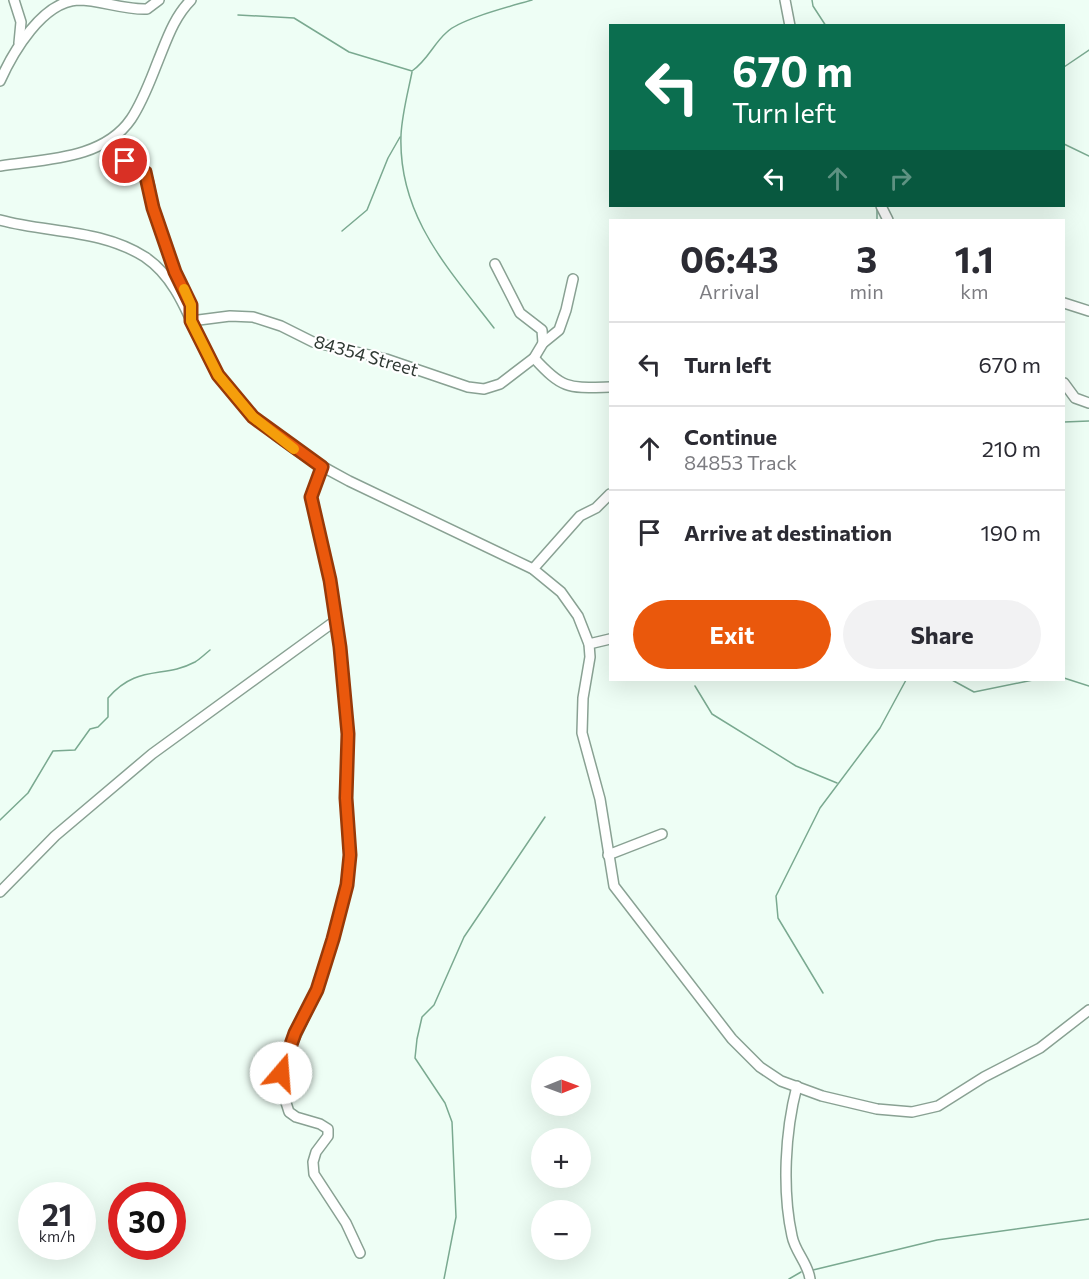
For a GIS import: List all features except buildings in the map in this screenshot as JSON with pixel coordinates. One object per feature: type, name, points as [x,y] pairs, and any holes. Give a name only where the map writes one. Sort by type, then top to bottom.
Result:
[{"type":"street","points":[[15,0],[21,22],[19,46]]},
{"type":"street","points":[[0,81],[19,46],[36,24],[61,4],[78,0],[147,9],[159,0]]},
{"type":"street","points":[[0,166],[72,155],[105,143],[130,120],[141,102],[178,15],[191,0]]},
{"type":"street","points":[[785,0],[790,24]]},
{"type":"street","points":[[105,143],[108,152],[114,157],[136,165],[145,172],[153,208],[175,272],[191,305],[191,321]]},
{"type":"street","points":[[0,220],[102,238],[144,257],[160,269],[177,291],[202,348],[233,395],[271,433],[322,467],[533,569],[561,592],[578,616],[589,644],[590,657],[583,698],[582,733],[600,799],[614,886],[624,902],[732,1039],[760,1067],[822,1096],[877,1109],[912,1112],[938,1106],[984,1077],[1040,1048],[1089,1010]]},
{"type":"street","points":[[495,264],[520,313],[542,330],[543,343]]},
{"type":"street","points":[[573,279],[559,330],[543,343],[534,358],[561,384],[570,387],[609,387]]},
{"type":"street","points":[[1065,303],[1089,311]]},
{"type":"street","name":"84354 Street","points":[[191,321],[230,316],[253,317],[281,326],[313,342],[386,359],[478,389],[500,384],[534,358]]},
{"type":"street","points":[[1065,384],[1075,398],[1089,403]]},
{"type":"street","points":[[322,467],[311,497],[330,580],[348,734],[346,798],[350,855],[348,875],[333,939],[317,990],[284,1061],[281,1087],[289,1112],[296,1117],[320,1124],[328,1130],[328,1136],[316,1152],[313,1162],[314,1174],[346,1223],[360,1253]]},
{"type":"street","points":[[533,569],[580,516],[596,508],[609,495]]},
{"type":"street","points":[[0,892],[55,836],[152,754],[311,641],[335,621]]},
{"type":"street","points":[[589,644],[609,639]]},
{"type":"street","points":[[608,855],[662,834]]},
{"type":"street","points":[[797,1086],[792,1110],[787,1173],[791,1234],[810,1279]]},
{"type":"waterway","points":[[238,15],[294,18],[349,52],[412,71],[454,27],[487,13],[532,0]]},
{"type":"waterway","points":[[812,0],[813,6],[825,24]]},
{"type":"waterway","points":[[1065,66],[1089,50]]},
{"type":"waterway","points":[[412,72],[401,135],[402,164],[408,191],[429,239],[494,328]]},
{"type":"waterway","points":[[342,231],[367,210],[388,158],[400,137]]},
{"type":"waterway","points":[[1065,144],[1089,156]]},
{"type":"waterway","points":[[877,209],[877,219]]},
{"type":"waterway","points":[[1065,422],[1089,421]]},
{"type":"waterway","points":[[0,820],[28,793],[53,751],[75,750],[90,729],[98,727],[108,717],[108,698],[119,687],[140,676],[183,667],[195,662],[210,650]]},
{"type":"waterway","points":[[1065,678],[1089,686]]},
{"type":"waterway","points":[[823,993],[778,918],[776,896],[820,808],[880,728],[905,681]]},
{"type":"waterway","points":[[954,681],[974,692],[1028,681]]},
{"type":"waterway","points":[[695,686],[712,714],[796,766],[837,783]]},
{"type":"waterway","points":[[444,1279],[456,1217],[452,1122],[445,1103],[415,1058],[417,1039],[422,1017],[434,1005],[464,937],[545,817]]},
{"type":"waterway","points":[[813,1270],[937,1240],[1089,1219]]},
{"type":"waterway","points":[[789,1279],[801,1272]]},
{"type":"slow traffic","points":[[184,289],[191,305],[191,321],[202,348],[218,375],[253,417],[294,449]]},
{"type":"route","points":[[125,161],[145,172],[153,208],[169,249],[175,272],[191,305],[191,321],[202,348],[218,375],[253,417],[271,433],[322,467],[311,497],[330,580],[340,647],[348,734],[346,798],[350,855],[347,885],[317,990],[295,1033],[281,1073]]}]
